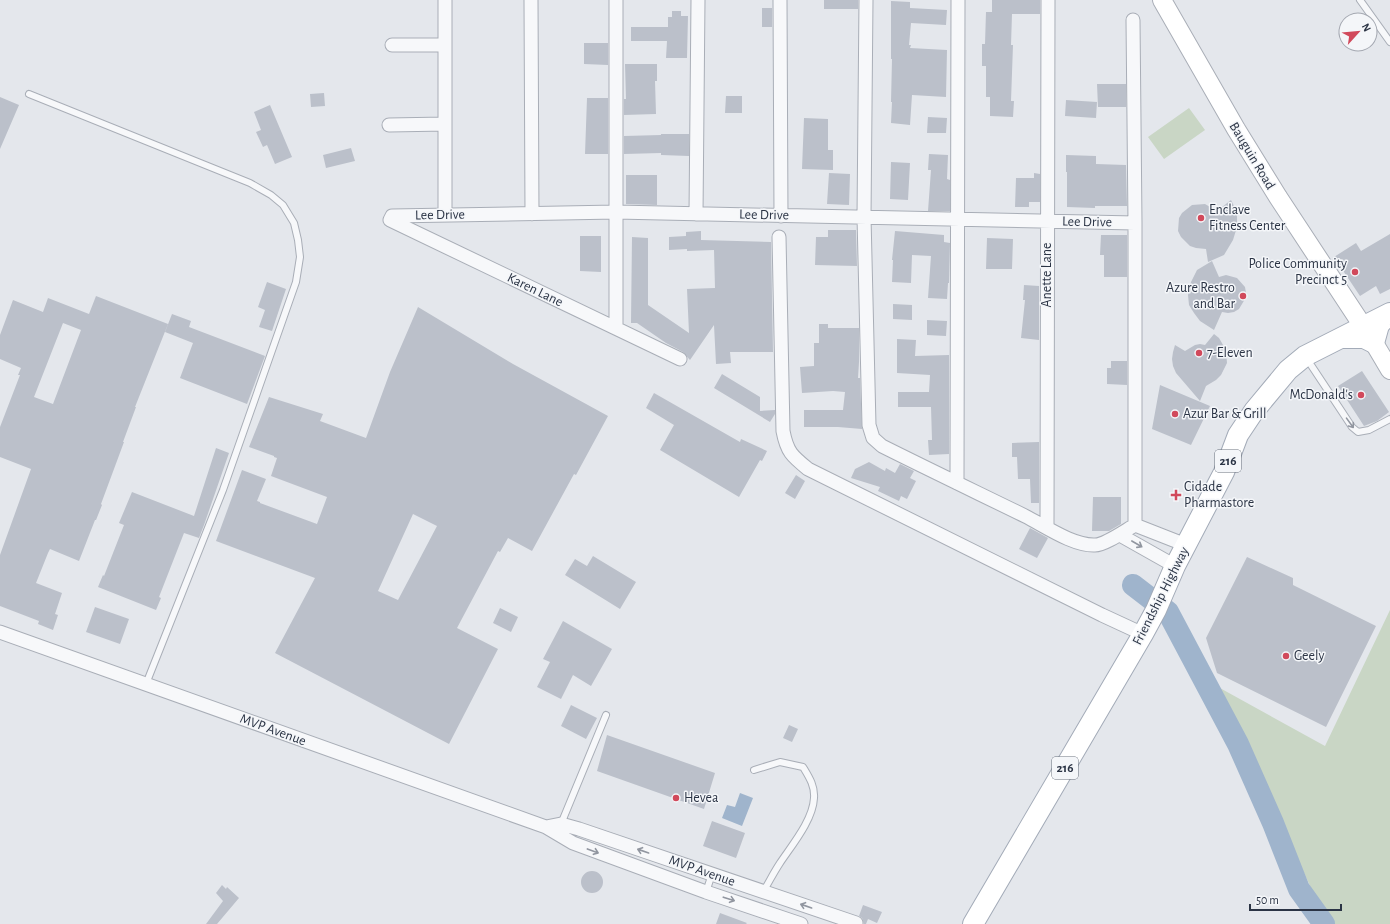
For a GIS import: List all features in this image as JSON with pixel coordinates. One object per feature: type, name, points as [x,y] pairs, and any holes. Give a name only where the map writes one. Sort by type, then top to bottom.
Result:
[{"type":"main road","name":"Friendship Highway","points":[[973,924],[1143,634],[1156,610],[1186,545],[1224,472],[1238,435],[1254,411],[1288,370],[1305,356],[1389,313]]},
{"type":"main road","points":[[1342,338],[1358,337],[1374,343],[1379,325],[1389,313]]},
{"type":"street","points":[[445,0],[445,216]]},
{"type":"street","points":[[531,0],[532,214]]},
{"type":"street","points":[[616,0],[616,328]]},
{"type":"street","points":[[696,214],[698,0]]},
{"type":"street","points":[[780,0],[781,216]]},
{"type":"street","points":[[866,0],[864,217],[869,425],[872,438],[882,446],[1075,542],[1098,545],[1120,535],[1136,525]]},
{"type":"street","points":[[957,483],[958,0]]},
{"type":"street","name":"Anette Lane","points":[[1047,527],[1048,0]]},
{"type":"street","name":"Bauguin Road","points":[[1162,0],[1236,129],[1278,197],[1374,343],[1390,370]]},
{"type":"street","points":[[1133,20],[1136,223],[1136,525]]},
{"type":"street","points":[[392,45],[445,45]]},
{"type":"street","points":[[389,125],[445,124]]},
{"type":"street","name":"Lee Drive","points":[[391,218],[616,212],[1136,223]]},
{"type":"street","name":"Karen Lane","points":[[391,218],[680,359]]},
{"type":"street","points":[[779,236],[783,431],[786,445],[794,458],[808,469],[1143,634]]},
{"type":"street","points":[[1136,525],[1186,545]]},
{"type":"street","points":[[1120,535],[1156,555],[1172,573]]},
{"type":"street","points":[[1156,555],[1164,537]]},
{"type":"street","name":"MVP Avenue","points":[[0,632],[146,685],[555,828],[579,829],[763,892],[832,920],[856,923]]},
{"type":"street","name":"MVP Avenue","points":[[555,828],[573,843],[706,892],[801,924]]},
{"type":"street","points":[[758,909],[763,892]]},
{"type":"lane","points":[[1360,0],[1390,42]]},
{"type":"lane","points":[[29,94],[250,183],[271,195],[283,205],[294,223],[298,240],[300,257],[296,282],[278,336],[223,490],[146,685]]},
{"type":"lane","points":[[1305,356],[1352,428],[1358,432],[1369,430],[1390,418]]},
{"type":"lane","points":[[555,828],[606,715]]},
{"type":"lane","points":[[754,770],[780,762],[803,767],[812,782],[814,798],[811,812],[797,840],[781,862],[763,892]]},
{"type":"lane","points":[[573,843],[579,829]]},
{"type":"lane","points":[[706,892],[712,874]]},
{"type":"green space","points":[[1189,108],[1205,130],[1164,159],[1148,137]]},
{"type":"green space","points":[[1390,610],[1390,924],[1328,924],[1266,792],[1209,682],[1325,746]]},
{"type":"water","points":[[740,793],[753,798],[742,826],[722,818],[727,805],[735,807]]},
{"type":"building","points":[[824,0],[858,0],[858,9],[824,9]]},
{"type":"building","points":[[992,0],[1040,0],[1040,14],[1012,14],[1011,45],[1013,45],[1011,101],[1014,101],[1013,117],[990,116],[990,97],[986,97],[986,66],[982,66],[982,44],[985,44],[986,12],[992,12]]},
{"type":"building","points":[[891,1],[910,2],[910,8],[947,10],[946,25],[911,23],[910,48],[947,50],[946,97],[912,95],[910,125],[891,123]]},
{"type":"building","points":[[762,8],[772,8],[772,27],[762,27]]},
{"type":"building","points":[[672,11],[681,11],[681,16],[688,16],[687,58],[666,58],[667,41],[631,41],[631,27],[668,27],[668,17],[672,17]]},
{"type":"building","points":[[584,43],[608,43],[608,65],[584,64]]},
{"type":"building","points":[[625,64],[657,64],[657,81],[655,81],[656,114],[624,115],[624,99],[626,99]]},
{"type":"building","points":[[1097,84],[1126,84],[1126,107],[1098,107]]},
{"type":"building","points":[[324,93],[325,106],[311,107],[310,94]]},
{"type":"building","points":[[726,96],[742,96],[742,113],[725,113]]},
{"type":"building","points":[[0,97],[19,105],[0,149]]},
{"type":"building","points":[[587,98],[608,98],[608,154],[585,154]]},
{"type":"building","points":[[1066,100],[1097,102],[1096,118],[1065,116]]},
{"type":"building","points":[[270,105],[292,157],[275,164],[267,145],[263,147],[256,132],[261,130],[254,112]]},
{"type":"building","points":[[928,117],[947,118],[946,133],[927,133]]},
{"type":"building","points":[[804,118],[828,119],[828,150],[833,150],[833,170],[802,169]]},
{"type":"building","points":[[689,134],[689,156],[661,155],[661,153],[624,154],[624,136]]},
{"type":"building","points":[[351,148],[355,161],[326,168],[323,155]]},
{"type":"building","points":[[929,154],[948,155],[947,179],[950,180],[950,211],[928,211],[931,170],[928,170]]},
{"type":"building","points":[[1066,155],[1096,156],[1096,164],[1126,165],[1127,206],[1095,206],[1095,208],[1067,207]]},
{"type":"building","points":[[891,162],[910,163],[908,200],[890,199]]},
{"type":"building","points":[[829,173],[850,174],[849,205],[827,204]]},
{"type":"building","points":[[1034,173],[1040,174],[1040,202],[1029,202],[1029,207],[1015,207],[1016,178],[1034,178]]},
{"type":"building","points":[[626,175],[657,175],[657,205],[626,204]]},
{"type":"building","points":[[1231,200],[1237,216],[1237,227],[1233,240],[1224,255],[1208,262],[1206,249],[1190,246],[1181,237],[1178,231],[1179,218],[1182,213],[1192,205],[1205,204],[1217,211]]},
{"type":"building","points":[[828,230],[856,230],[857,266],[815,265],[816,237],[828,237]]},
{"type":"building","points":[[701,231],[701,240],[771,242],[773,352],[730,352],[731,363],[716,364],[714,325],[690,360],[683,352],[666,343],[637,323],[631,323],[632,237],[648,238],[648,305],[689,333],[687,289],[715,288],[714,250],[669,250],[669,237],[686,236],[686,232]]},
{"type":"building","points":[[895,231],[944,235],[944,242],[950,243],[947,299],[928,298],[931,256],[912,255],[911,283],[892,282],[892,260]]},
{"type":"building","points":[[1390,234],[1390,289],[1380,294],[1376,286],[1360,296],[1334,257],[1356,243],[1361,251]]},
{"type":"building","points":[[1101,235],[1127,235],[1127,277],[1104,277],[1104,255],[1100,255]]},
{"type":"building","points":[[580,236],[601,236],[601,272],[580,271]]},
{"type":"building","points":[[987,238],[1013,239],[1012,269],[986,269]]},
{"type":"building","points":[[1212,261],[1219,277],[1226,275],[1237,278],[1245,287],[1246,293],[1245,299],[1239,309],[1234,312],[1222,312],[1214,330],[1200,321],[1194,313],[1189,305],[1188,295],[1191,282],[1197,270]]},
{"type":"building","points":[[267,282],[286,289],[272,331],[259,327],[265,310],[258,307]]},
{"type":"building","points":[[1024,285],[1039,286],[1039,340],[1021,338],[1025,300],[1023,300]]},
{"type":"building","points":[[96,296],[168,324],[135,407],[101,504],[102,505],[79,561],[50,549],[36,583],[62,593],[55,614],[58,615],[53,630],[38,624],[39,621],[0,606],[0,555],[31,469],[0,457],[0,427],[20,375],[18,375],[21,368],[0,359],[0,335],[13,300],[43,312],[48,298],[89,314]],"holes":[[[63,323],[81,330],[53,404],[34,397]]]},
{"type":"building","points":[[893,304],[912,305],[912,320],[893,319]]},
{"type":"building","points":[[418,307],[513,364],[608,416],[532,551],[508,538],[500,552],[498,551],[457,628],[498,649],[449,744],[275,653],[315,578],[216,541],[242,470],[266,479],[257,501],[317,524],[327,497],[271,476],[277,458],[249,447],[269,397],[323,414],[320,421],[366,438],[390,372]],"holes":[[[413,514],[437,526],[398,600],[378,591]]]},
{"type":"building","points":[[172,314],[191,321],[189,327],[265,356],[247,404],[180,378],[193,343],[165,332]]},
{"type":"building","points":[[927,320],[947,321],[946,336],[927,335]]},
{"type":"building","points":[[819,324],[828,324],[828,328],[859,328],[858,378],[860,378],[862,429],[804,427],[804,410],[843,410],[845,392],[833,391],[802,393],[800,367],[814,366],[814,343],[819,343]]},
{"type":"building","points":[[1214,334],[1219,338],[1226,350],[1227,363],[1221,375],[1206,386],[1200,401],[1176,373],[1172,359],[1173,352],[1175,345],[1185,351],[1195,345],[1205,345]]},
{"type":"building","points":[[897,339],[916,340],[915,356],[949,355],[949,454],[929,455],[928,440],[932,440],[931,407],[898,407],[898,392],[929,392],[930,375],[897,373]]},
{"type":"building","points":[[1111,361],[1127,361],[1127,385],[1107,384],[1107,368],[1111,368]]},
{"type":"building","points":[[1362,371],[1389,412],[1377,421],[1364,426],[1338,386]]},
{"type":"building","points":[[722,374],[760,397],[760,411],[775,410],[775,414],[770,422],[714,388]]},
{"type":"building","points":[[1160,385],[1210,406],[1191,445],[1152,429]]},
{"type":"building","points":[[654,393],[740,442],[741,439],[767,451],[762,461],[760,460],[739,497],[660,450],[674,425],[646,408]]},
{"type":"building","points":[[1039,442],[1039,503],[1031,503],[1030,479],[1018,479],[1017,457],[1012,457],[1012,443]]},
{"type":"building","points":[[216,448],[229,453],[204,525],[199,538],[184,533],[159,597],[161,598],[156,610],[98,587],[103,575],[104,576],[124,525],[119,523],[132,492],[194,516]]},
{"type":"building","points":[[869,462],[885,471],[886,468],[895,473],[900,464],[914,471],[910,478],[916,481],[907,499],[901,496],[899,501],[878,491],[880,487],[851,478],[855,469]]},
{"type":"building","points":[[796,475],[805,481],[795,499],[785,493]]},
{"type":"building","points":[[1093,497],[1121,497],[1121,524],[1109,531],[1092,531]]},
{"type":"building","points":[[1030,528],[1048,538],[1037,558],[1019,549]]},
{"type":"building","points":[[593,556],[636,582],[620,609],[565,575],[575,559],[587,566]]},
{"type":"building","name":"Geely","points":[[1247,557],[1293,578],[1293,585],[1376,626],[1326,727],[1217,673],[1206,638]]},
{"type":"building","points":[[95,607],[129,619],[120,644],[86,632]]},
{"type":"building","points":[[500,608],[518,617],[511,632],[493,623]]},
{"type":"building","points":[[563,621],[612,649],[591,686],[573,675],[561,699],[537,687],[550,662],[543,659]]},
{"type":"building","points":[[571,705],[597,718],[586,739],[561,726]]},
{"type":"building","points":[[789,725],[798,729],[792,742],[783,738]]},
{"type":"building","points":[[607,735],[715,773],[704,809],[597,771]]},
{"type":"building","points":[[712,821],[745,833],[736,858],[703,846]]},
{"type":"building","points":[[592,871],[600,874],[603,882],[600,890],[592,893],[584,890],[581,882],[584,874]]},
{"type":"building","points":[[222,885],[226,889],[227,887],[239,898],[217,924],[206,924],[223,901],[216,893]]},
{"type":"building","points":[[863,905],[882,912],[877,923],[868,919],[866,924],[864,924],[862,918],[859,916]]},
{"type":"building","points":[[720,913],[747,923],[716,924]]},
{"type":"waterway","points":[[1133,585],[1168,612],[1238,744],[1273,823],[1299,889],[1324,924]]},
{"type":"place","name":"Enclave Fitness Center","points":[[1201,218]]},
{"type":"place","name":"Police Community Precinct 5","points":[[1355,272]]},
{"type":"place","name":"Azure Restro and Bar","points":[[1243,296]]},
{"type":"place","name":"7-Eleven","points":[[1199,353]]},
{"type":"place","name":"McDonald's","points":[[1361,395]]},
{"type":"place","name":"Azur Bar & Grill","points":[[1175,414]]},
{"type":"place","name":"Cidade Pharmastore","points":[[1176,495]]},
{"type":"place","name":"Geely","points":[[1286,656]]},
{"type":"place","name":"Hevea","points":[[676,798]]}]
